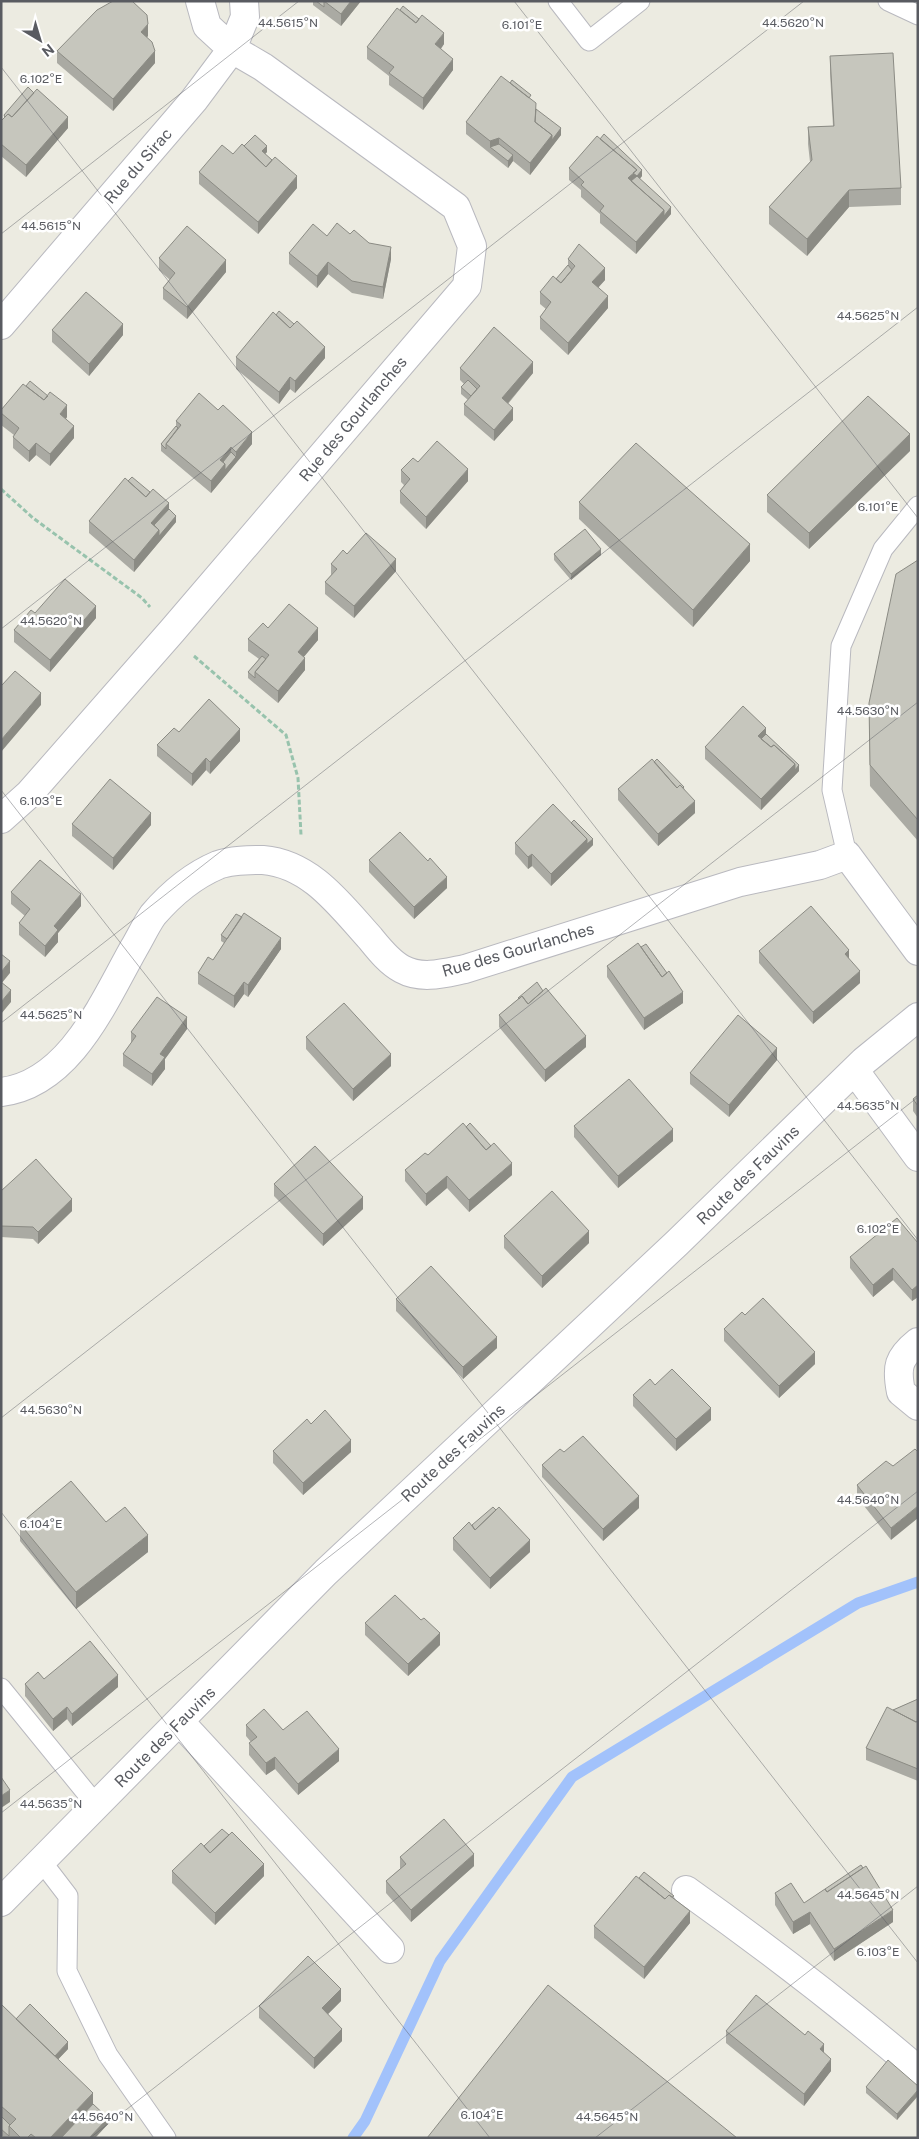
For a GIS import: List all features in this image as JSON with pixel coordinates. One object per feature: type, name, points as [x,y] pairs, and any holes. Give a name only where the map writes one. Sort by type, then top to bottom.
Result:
[{"type":"street","name":"Rue des Gourlanches","points":[[1,819],[29,794],[166,639],[467,286],[472,246],[456,207],[263,67],[232,49],[207,26],[200,1]]},
{"type":"street","points":[[232,49],[245,17],[244,1]]},
{"type":"street","name":"Rue du Sirac","points":[[1,325],[194,100],[232,49]]},
{"type":"street","name":"Rue des Gourlanches","points":[[1,1092],[13,1091],[42,1078],[85,1036],[152,916],[187,881],[220,864],[251,860],[279,862],[302,872],[328,891],[385,956],[403,970],[428,976],[465,969],[740,882],[820,864],[847,855]]},
{"type":"street","points":[[847,855],[918,952]]},
{"type":"street","name":"Route des Fauvins","points":[[1,1902],[326,1572],[677,1243],[855,1071],[918,1017]]},
{"type":"street","points":[[855,1071],[918,1157]]},
{"type":"street","points":[[918,1342],[903,1354],[898,1376],[901,1392],[918,1406]]},
{"type":"street","points":[[180,1722],[390,1949]]},
{"type":"street","points":[[686,1890],[770,1950],[852,2014],[918,2070]]},
{"type":"lane","points":[[558,1],[589,41],[640,1]]},
{"type":"lane","points":[[888,1],[918,15]]},
{"type":"lane","points":[[847,855],[832,790],[841,646],[883,549],[918,506]]},
{"type":"lane","points":[[1,1688],[97,1806]]},
{"type":"lane","points":[[42,1862],[68,1896],[66,1971],[108,2055],[166,2138]]},
{"type":"building","points":[[113,1],[132,1],[147,15],[148,24],[141,32],[152,42],[155,51],[113,99],[57,51],[97,10]]},
{"type":"building","points":[[316,1],[324,1],[324,7]]},
{"type":"building","points":[[324,1],[351,1],[341,14]]},
{"type":"building","points":[[403,6],[419,19],[416,23],[400,10]]},
{"type":"building","points":[[397,8],[416,23],[422,15],[444,33],[435,44],[453,59],[423,98],[389,73],[394,67],[367,47]]},
{"type":"building","points":[[893,53],[901,188],[849,190],[807,239],[769,207],[812,160],[808,127],[834,126],[830,56]]},
{"type":"building","points":[[501,76],[536,103],[535,122],[552,135],[530,163],[499,138],[490,141],[466,122]]},
{"type":"building","points":[[512,80],[531,95],[529,98],[510,83]]},
{"type":"building","points":[[28,87],[34,93],[12,117],[8,114],[5,117],[4,115]]},
{"type":"building","points":[[37,89],[68,117],[26,165],[1,144],[1,121],[8,114],[12,117]]},
{"type":"building","points":[[536,109],[561,128],[552,140],[552,135],[535,122]]},
{"type":"building","points":[[604,134],[642,170],[637,176],[633,173],[637,170],[600,139]]},
{"type":"building","points":[[255,135],[267,146],[262,151],[272,160],[266,167],[244,146]]},
{"type":"building","points":[[597,136],[637,170],[628,178],[664,210],[636,242],[600,211],[604,206],[581,185],[584,182],[569,168]]},
{"type":"building","points":[[242,144],[266,167],[275,157],[297,176],[258,222],[199,172],[222,145],[233,154]]},
{"type":"building","points":[[499,144],[513,155],[508,161],[490,147]]},
{"type":"building","points":[[637,176],[671,207],[664,216],[664,210],[631,181]]},
{"type":"building","points":[[337,223],[350,234],[354,230],[369,243],[391,247],[383,287],[352,281],[328,262],[317,276],[289,253],[313,224],[327,236]]},
{"type":"building","points":[[187,226],[226,260],[187,307],[163,288],[175,273],[159,258]]},
{"type":"building","points":[[579,244],[605,268],[592,282],[608,296],[568,343],[540,317],[551,302],[540,292],[553,276],[561,283],[575,266],[568,259]]},
{"type":"building","points":[[568,265],[572,270],[561,283],[556,279]]},
{"type":"building","points":[[86,292],[123,324],[89,364],[52,330]]},
{"type":"building","points":[[279,311],[294,324],[290,328],[276,315]]},
{"type":"building","points":[[273,312],[290,328],[297,321],[325,347],[295,381],[290,377],[279,392],[236,357]]},
{"type":"building","points":[[494,327],[533,362],[502,398],[513,408],[494,430],[464,404],[480,386],[460,368]]},
{"type":"building","points":[[468,380],[477,389],[471,396],[461,387]]},
{"type":"building","points":[[30,381],[48,396],[44,400],[26,386]]},
{"type":"building","points":[[23,384],[44,400],[50,392],[67,405],[60,414],[74,426],[50,454],[36,443],[29,451],[13,437],[19,428],[1,413],[1,410]]},
{"type":"building","points":[[199,393],[218,410],[223,405],[252,432],[236,452],[231,447],[220,460],[225,464],[211,481],[166,444],[181,425],[176,421]]},
{"type":"building","points":[[868,396],[910,434],[809,533],[767,495]]},
{"type":"building","points":[[176,426],[178,428],[166,444],[166,449],[161,444]]},
{"type":"building","points":[[437,441],[468,469],[426,517],[400,491],[410,479],[401,470],[413,458],[418,462]]},
{"type":"building","points":[[636,443],[750,544],[693,610],[579,502]]},
{"type":"building","points":[[231,452],[236,457],[225,470],[223,462]]},
{"type":"building","points":[[132,477],[150,492],[146,497],[128,481]]},
{"type":"building","points":[[125,478],[146,497],[153,489],[169,503],[151,523],[159,530],[134,560],[89,521]]},
{"type":"building","points":[[169,509],[176,516],[159,536],[159,530],[154,525]]},
{"type":"building","points":[[585,529],[601,549],[571,574],[554,554]]},
{"type":"building","points":[[366,533],[396,559],[354,606],[325,582],[337,569],[331,564],[343,550],[347,554]]},
{"type":"building","points":[[918,560],[918,820],[870,765],[869,703],[896,574]]},
{"type":"building","points":[[65,579],[96,606],[50,660],[14,630],[31,610],[35,613]]},
{"type":"building","points":[[289,604],[318,628],[298,652],[305,658],[278,691],[255,672],[269,655],[248,639],[263,623],[268,628]]},
{"type":"building","points":[[262,656],[266,659],[255,672],[255,678],[248,672]]},
{"type":"building","points":[[15,671],[41,693],[1,740],[1,684]]},
{"type":"building","points":[[209,699],[240,729],[210,762],[206,758],[192,774],[157,745],[174,728],[179,732]]},
{"type":"building","points":[[743,706],[766,728],[758,736],[771,747],[774,745],[795,764],[761,799],[705,747]]},
{"type":"building","points":[[766,734],[799,765],[795,770],[795,764],[774,745],[771,747],[761,739]]},
{"type":"building","points":[[652,759],[677,788],[680,785],[695,801],[658,834],[618,789]]},
{"type":"building","points":[[657,759],[683,788],[680,785],[677,788],[654,762]]},
{"type":"building","points":[[110,779],[151,813],[113,858],[72,824]]},
{"type":"building","points":[[553,804],[587,839],[551,874],[532,854],[528,857],[515,843]]},
{"type":"building","points":[[574,820],[593,839],[587,844],[587,839],[571,823]]},
{"type":"building","points":[[400,832],[428,861],[430,858],[447,877],[414,907],[369,860]]},
{"type":"building","points":[[40,860],[81,894],[54,926],[58,930],[45,946],[19,923],[30,909],[11,892]]},
{"type":"building","points":[[811,906],[849,950],[845,954],[860,971],[813,1012],[759,951]]},
{"type":"building","points":[[244,913],[281,938],[248,985],[244,982],[234,996],[198,973],[208,957],[213,960]]},
{"type":"building","points":[[236,914],[242,917],[227,939],[221,935]]},
{"type":"building","points":[[638,943],[662,977],[669,971],[683,992],[644,1018],[607,966]]},
{"type":"building","points":[[646,944],[667,973],[662,977],[641,947]]},
{"type":"building","points":[[1,954],[10,961],[1,972]]},
{"type":"building","points":[[1,982],[11,990],[1,1002]]},
{"type":"building","points":[[537,982],[543,991],[528,1004],[522,996],[518,998]]},
{"type":"building","points":[[546,988],[586,1036],[545,1070],[499,1015],[522,996],[528,1004]]},
{"type":"building","points":[[157,997],[187,1017],[160,1054],[165,1057],[152,1074],[123,1054],[136,1036],[131,1032]]},
{"type":"building","points":[[344,1003],[391,1054],[353,1089],[306,1037]]},
{"type":"building","points":[[738,1015],[777,1048],[729,1105],[690,1073]]},
{"type":"building","points":[[629,1079],[673,1129],[618,1176],[574,1126]]},
{"type":"building","points":[[918,1095],[918,1106],[913,1099]]},
{"type":"building","points":[[463,1123],[486,1150],[494,1143],[512,1163],[469,1200],[447,1176],[426,1194],[405,1170],[425,1153],[428,1155]]},
{"type":"building","points":[[470,1123],[491,1146],[486,1150],[466,1127]]},
{"type":"building","points":[[315,1146],[363,1197],[323,1234],[274,1184]]},
{"type":"building","points":[[36,1159],[72,1199],[38,1232],[33,1227],[1,1226],[1,1191]]},
{"type":"building","points":[[552,1191],[589,1231],[542,1276],[504,1236]]},
{"type":"building","points":[[897,1218],[918,1243],[918,1285],[912,1290],[893,1268],[873,1285],[850,1257]]},
{"type":"building","points":[[431,1266],[497,1337],[463,1367],[396,1299]]},
{"type":"building","points":[[763,1298],[815,1352],[779,1386],[724,1329],[742,1312],[745,1315]]},
{"type":"building","points":[[672,1369],[711,1408],[676,1439],[633,1395],[650,1379],[655,1385]]},
{"type":"building","points":[[325,1410],[351,1440],[303,1483],[273,1451],[307,1419],[311,1424]]},
{"type":"building","points":[[583,1436],[639,1496],[603,1529],[542,1465],[560,1449],[564,1452]]},
{"type":"building","points":[[915,1449],[918,1452],[918,1506],[891,1528],[857,1485],[886,1461],[893,1466]]},
{"type":"building","points":[[71,1481],[106,1522],[125,1507],[148,1535],[76,1592],[20,1524]]},
{"type":"building","points":[[493,1507],[496,1510],[475,1530],[472,1525]]},
{"type":"building","points":[[499,1507],[530,1540],[490,1578],[453,1538],[469,1522],[475,1530]]},
{"type":"building","points":[[395,1595],[421,1620],[424,1618],[440,1633],[408,1664],[365,1623]]},
{"type":"building","points":[[90,1641],[118,1675],[72,1714],[67,1707],[53,1719],[25,1684],[38,1672],[44,1679]]},
{"type":"building","points":[[918,1699],[918,1721],[916,1722],[893,1710]]},
{"type":"building","points":[[887,1707],[916,1722],[918,1721],[918,1769],[866,1748]]},
{"type":"building","points":[[264,1709],[283,1730],[307,1711],[339,1749],[298,1784],[275,1757],[266,1763],[249,1743],[257,1737],[246,1725]]},
{"type":"building","points":[[1,1777],[10,1790],[1,1796]]},
{"type":"building","points":[[444,1819],[474,1854],[411,1910],[386,1881],[406,1864],[400,1857]]},
{"type":"building","points":[[222,1829],[229,1835],[210,1853],[204,1846]]},
{"type":"building","points":[[232,1832],[264,1864],[215,1913],[172,1871],[201,1843],[210,1853]]},
{"type":"building","points":[[861,1865],[863,1868],[827,1892],[825,1889]]},
{"type":"building","points":[[866,1866],[893,1910],[834,1949],[810,1912],[793,1922],[775,1893],[791,1883],[804,1903],[825,1889],[827,1892]]},
{"type":"building","points":[[644,1872],[674,1896],[669,1895],[665,1899],[639,1878]]},
{"type":"building","points":[[636,1876],[665,1899],[669,1895],[690,1911],[644,1967],[594,1926]]},
{"type":"building","points":[[308,1956],[341,1989],[322,2008],[342,2029],[314,2058],[259,2006]]},
{"type":"building","points":[[548,1985],[737,2138],[427,2138]]},
{"type":"building","points":[[756,1995],[805,2035],[808,2031],[824,2044],[820,2049],[831,2059],[804,2094],[726,2031]]},
{"type":"building","points":[[1,2004],[93,2093],[50,2138],[36,2138],[31,2134],[27,2138],[21,2138],[9,2126],[16,2119],[1,2106]]},
{"type":"building","points":[[30,2004],[68,2042],[55,2056],[16,2019]]},
{"type":"building","points":[[888,2060],[918,2086],[918,2090],[897,2114],[866,2087]]},
{"type":"building","points":[[93,2104],[108,2118],[89,2138],[61,2138]]},
{"type":"building","points":[[1,2116],[10,2125],[9,2136],[1,2129]]},
{"type":"waterway","points":[[353,2138],[365,2121],[440,1961],[572,1777],[858,1603],[918,1582]]}]
